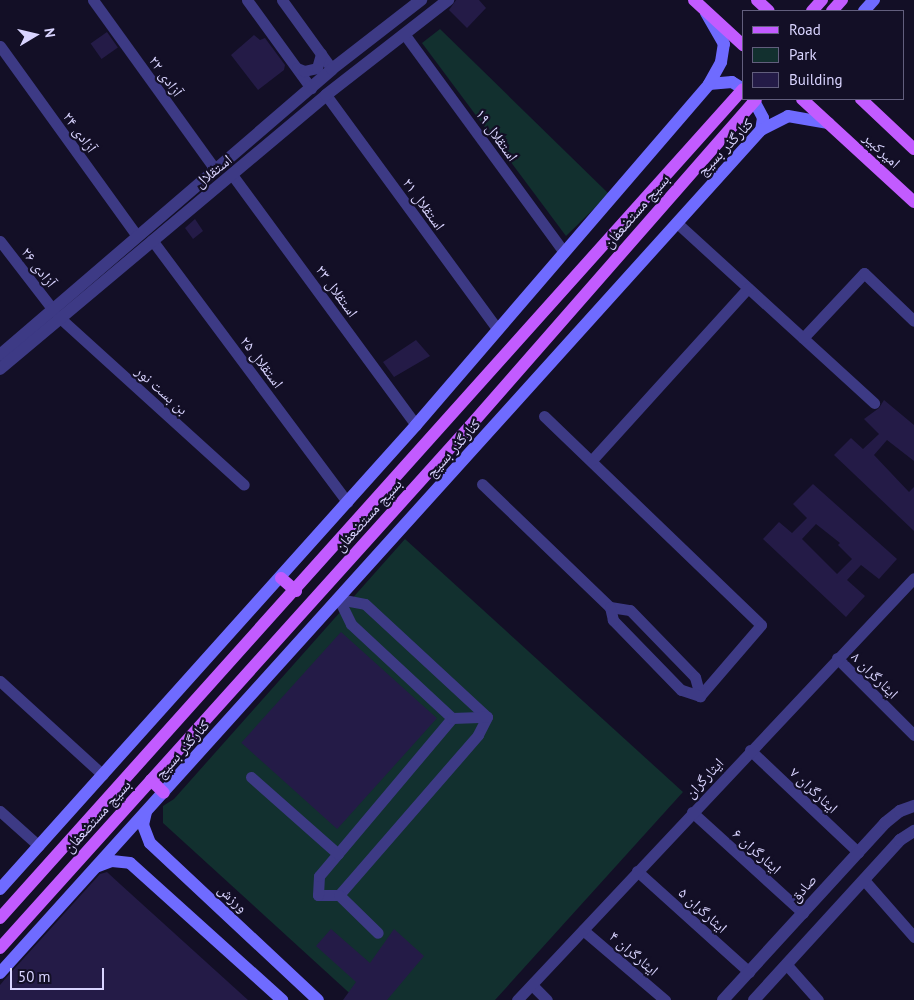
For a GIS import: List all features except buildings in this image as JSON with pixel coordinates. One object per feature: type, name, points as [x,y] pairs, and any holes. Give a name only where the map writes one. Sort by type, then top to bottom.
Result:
[{"type":"main road","points":[[757,0],[767,10]]},
{"type":"main road","points":[[813,10],[822,0]]},
{"type":"main road","points":[[833,10],[842,0]]},
{"type":"main road","points":[[865,10],[874,0]]},
{"type":"main road","points":[[699,4],[742,44]]},
{"type":"main road","points":[[0,889],[281,578],[416,425],[709,84],[721,62],[724,44],[699,4]]},
{"type":"main road","points":[[709,84],[732,82],[742,88]]},
{"type":"main road","name":"بسیج مستضعفان","points":[[0,918],[296,591],[742,90]]},
{"type":"main road","name":"بسیج مستضعفان","points":[[0,948],[470,426],[753,100]]},
{"type":"main road","points":[[754,100],[763,118],[761,130]]},
{"type":"main road","name":"امیرکبیر","points":[[803,100],[914,202]]},
{"type":"main road","name":"امیرکبیر","points":[[862,100],[914,149]]},
{"type":"main road","name":"کنارگذر بسیج","points":[[0,973],[761,130],[788,116],[828,122]]},
{"type":"main road","points":[[281,578],[296,591]]},
{"type":"main road","points":[[152,780],[164,793]]},
{"type":"main road","name":"ورزش","points":[[146,812],[143,826],[150,843],[318,1000]]},
{"type":"main road","points":[[96,866],[112,862],[130,863],[282,1000]]},
{"type":"street","name":"آزادی ۲۲","points":[[93,0],[215,169]]},
{"type":"street","points":[[247,0],[311,88]]},
{"type":"street","points":[[282,0],[332,69]]},
{"type":"street","name":"استقلال","points":[[0,369],[137,236],[332,69],[421,0]]},
{"type":"street","name":"استقلال","points":[[0,355],[57,315],[233,176],[326,95],[448,0]]},
{"type":"street","name":"استقلال ۱۹","points":[[405,35],[564,252]]},
{"type":"street","name":"آزادی ۲۴","points":[[0,46],[137,236]]},
{"type":"street","points":[[297,68],[304,71],[317,68],[321,54]]},
{"type":"street","name":"استقلال ۲۱","points":[[326,95],[497,329]]},
{"type":"street","points":[[274,119],[284,132]]},
{"type":"street","name":"استقلال ۲۳","points":[[233,176],[416,425]]},
{"type":"street","points":[[677,223],[874,403]]},
{"type":"street","name":"استقلال ۲۵","points":[[152,240],[347,502]]},
{"type":"street","name":"آزادی ۲۶","points":[[0,241],[57,315]]},
{"type":"street","points":[[803,338],[864,273],[914,321]]},
{"type":"street","points":[[592,460],[748,288]]},
{"type":"street","name":"بن بست نور","points":[[57,315],[244,485]]},
{"type":"street","points":[[544,416],[592,460],[761,625],[700,696]]},
{"type":"street","points":[[482,484],[610,606],[630,610],[695,677],[700,696]]},
{"type":"street","name":"ایثارگران","points":[[518,1000],[750,750],[914,578]]},
{"type":"street","points":[[339,599],[366,604],[487,717]]},
{"type":"street","points":[[339,599],[351,624],[452,718],[487,717]]},
{"type":"street","points":[[610,606],[612,620],[681,690],[700,696]]},
{"type":"street","name":"ایثارگران ۸","points":[[837,658],[914,736]]},
{"type":"street","points":[[0,681],[103,775]]},
{"type":"street","points":[[340,895],[478,735],[487,717]]},
{"type":"street","points":[[378,933],[340,895],[318,895],[319,876],[452,718]]},
{"type":"street","name":"ایثارگران ۷","points":[[750,750],[858,852]]},
{"type":"street","points":[[251,778],[338,854]]},
{"type":"street","name":"صادق","points":[[723,1000],[858,852],[900,810],[914,806]]},
{"type":"street","points":[[0,811],[38,846]]},
{"type":"street","name":"ایثارگران ۶","points":[[692,812],[803,912]]},
{"type":"street","points":[[754,1000],[900,840],[914,831]]},
{"type":"street","name":"ایثارگران ۵","points":[[637,871],[749,972]]},
{"type":"street","points":[[864,880],[914,937]]},
{"type":"street","name":"ایثارگران ۴","points":[[583,930],[665,1000]]},
{"type":"street","points":[[770,948],[818,1000]]},
{"type":"street","points":[[532,985],[547,1000]]},
{"type":"green space","points":[[440,29],[609,194],[566,236],[422,43]]},
{"type":"green space","points":[[405,539],[683,792],[495,1000],[357,1000],[163,823],[163,806],[174,799]]}]
